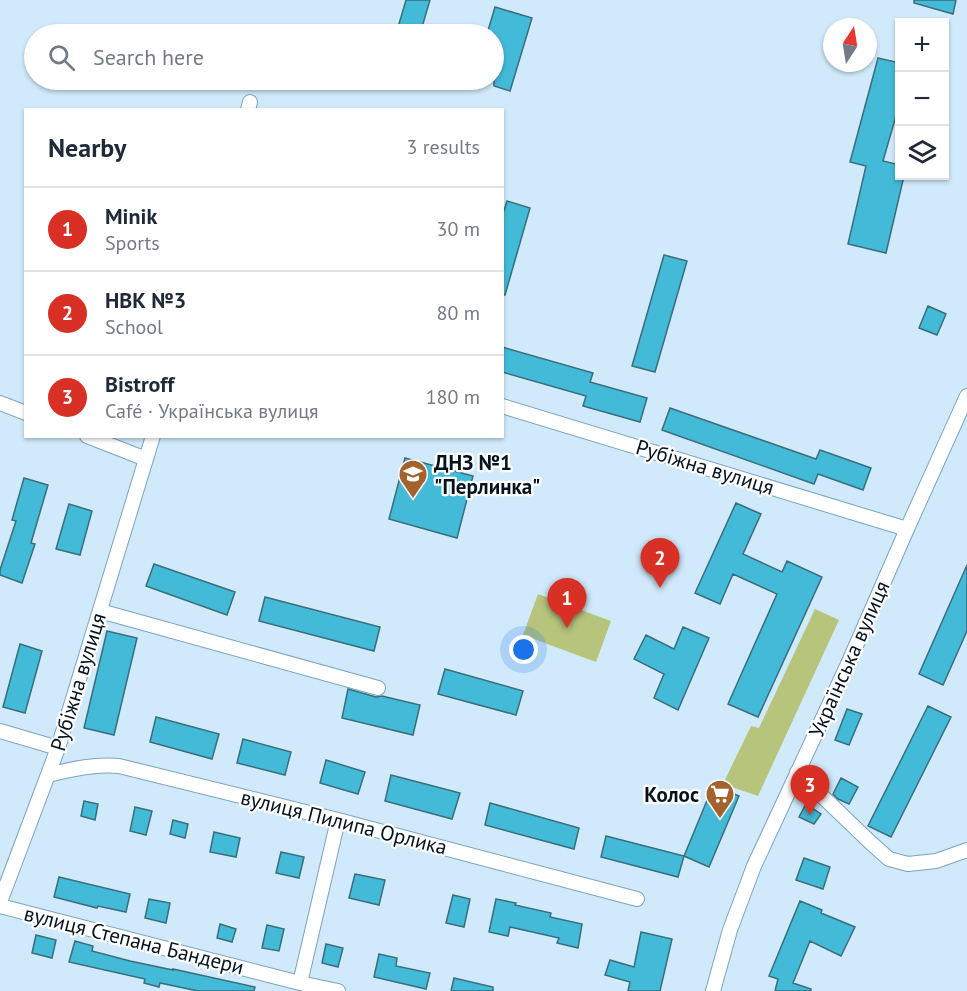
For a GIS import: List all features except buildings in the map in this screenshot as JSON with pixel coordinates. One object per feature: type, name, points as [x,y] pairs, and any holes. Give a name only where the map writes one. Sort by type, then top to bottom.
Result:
[{"type":"street","name":"Українська вулиця","points":[[713,991],[730,930],[754,866],[848,664],[967,396]]},
{"type":"street","points":[[0,403],[24,412]]},
{"type":"street","name":"Рубіжна вулиця","points":[[504,407],[907,529]]},
{"type":"street","points":[[92,438],[146,459]]},
{"type":"street","name":"Рубіжна вулиця","points":[[0,904],[58,748],[152,438]]},
{"type":"street","points":[[100,611],[378,688]]},
{"type":"street","points":[[0,731],[58,748]]},
{"type":"street","name":"вулиця Пилипа Орлика","points":[[48,775],[78,767],[120,766],[338,820],[637,899]]},
{"type":"street","points":[[797,772],[889,859],[908,864],[936,861],[967,850]]},
{"type":"street","points":[[300,983],[338,820]]},
{"type":"street","name":"вулиця Степана Бандери","points":[[0,904],[338,991]]},
{"type":"green space","points":[[538,594],[611,621],[596,662],[523,635]]},
{"type":"green space","points":[[815,609],[839,620],[758,796],[723,784],[751,726],[759,728]]},
{"type":"place","name":"ДНЗ №1 \"Перлинка\"","points":[[413,500]]},
{"type":"place","name":"НВК №3","points":[[660,588]]},
{"type":"place","name":"Minik","points":[[567,628]]},
{"type":"place","name":"Bistroff","points":[[810,815]]},
{"type":"place","name":"Колос","points":[[720,820]]}]
